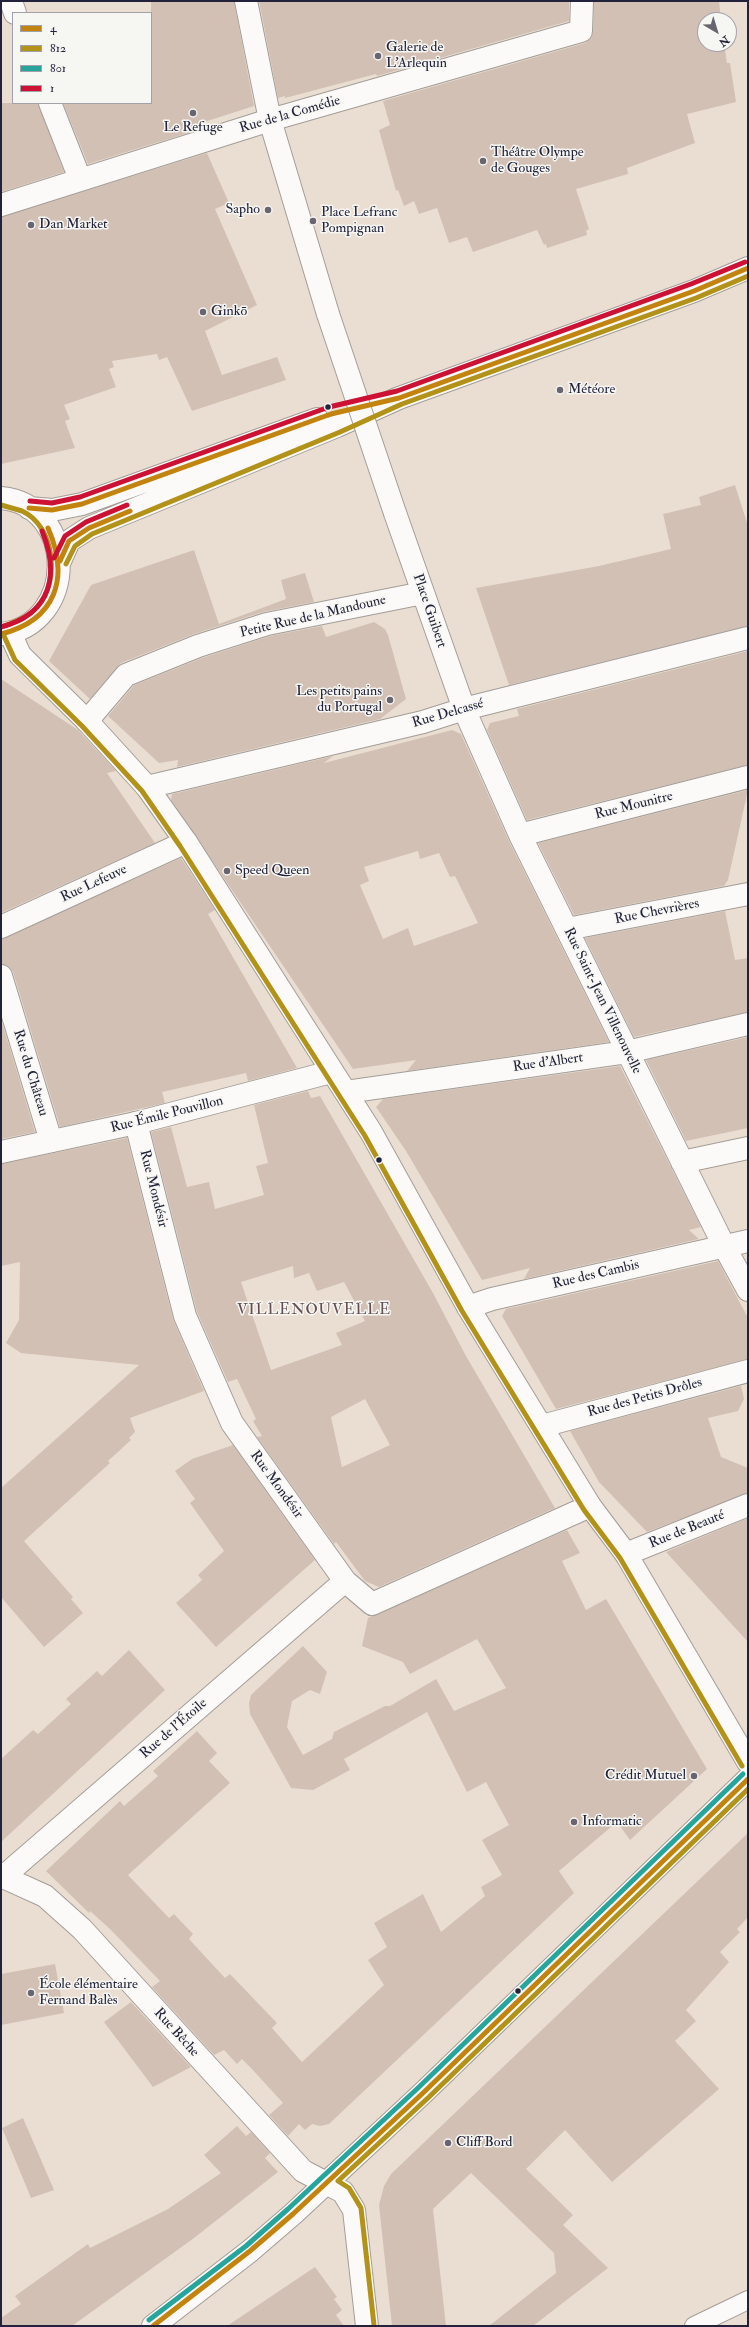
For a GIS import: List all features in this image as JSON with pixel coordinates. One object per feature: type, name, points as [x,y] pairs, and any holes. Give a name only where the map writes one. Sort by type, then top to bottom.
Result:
[{"type":"street","points":[[11,1],[15,12]]},
{"type":"street","points":[[246,1],[270,120]]},
{"type":"street","name":"Rue de la Comédie","points":[[1,205],[270,120],[581,30],[582,1]]},
{"type":"street","points":[[50,104],[80,179]]},
{"type":"street","name":"Place Guibert","points":[[270,120],[328,314],[395,513],[464,709]]},
{"type":"street","points":[[60,561],[69,541],[89,528],[337,426],[399,398],[694,291],[748,268]]},
{"type":"street","points":[[29,508],[52,510],[82,504],[331,414],[399,398]]},
{"type":"street","points":[[1,498],[8,498],[29,508],[45,522],[55,541],[60,561],[59,580],[52,598],[42,613],[27,625],[5,634],[20,655],[87,722],[147,787],[186,842],[331,1072],[346,1092],[468,1307],[590,1506],[626,1554],[748,1762]]},
{"type":"street","name":"Petite Rue de la Mandoune","points":[[87,722],[126,675],[198,646],[267,624],[423,593]]},
{"type":"street","name":"Rue Delcassé","points":[[147,787],[423,722],[464,709],[748,638]]},
{"type":"street","name":"Rue Saint-Jean Villenouvelle","points":[[464,709],[520,835],[724,1246],[748,1290]]},
{"type":"street","name":"Rue Mounitre","points":[[520,835],[748,777]]},
{"type":"street","name":"Rue Lefeuve","points":[[1,927],[186,842]]},
{"type":"street","name":"Rue Chevrières","points":[[567,929],[748,894]]},
{"type":"street","name":"Rue du Château","points":[[2,980],[51,1141]]},
{"type":"street","name":"Rue d'Albert","points":[[346,1092],[627,1052],[748,1024]]},
{"type":"street","name":"Rue Émile Pouvillon","points":[[1,1152],[136,1123],[331,1072]]},
{"type":"street","name":"Rue Mondésir","points":[[136,1123],[185,1316],[232,1423],[345,1581],[372,1604],[590,1506]]},
{"type":"street","points":[[682,1162],[748,1148]]},
{"type":"street","name":"Rue des Cambis","points":[[468,1307],[492,1299],[748,1241]]},
{"type":"street","name":"Rue des Petits Drôles","points":[[542,1426],[748,1370]]},
{"type":"street","name":"Rue de Beauté","points":[[626,1554],[748,1505]]},
{"type":"street","name":"Rue de l'Étoile","points":[[2,1877],[345,1581]]},
{"type":"street","points":[[153,2326],[250,2251],[326,2183],[424,2092],[748,1778]]},
{"type":"street","name":"Rue Bêche","points":[[2,1877],[45,1896],[82,1929],[303,2171],[343,2192],[354,2210],[367,2326]]},
{"type":"lane","points":[[694,2326],[748,2300]]},
{"type":"building","points":[[151,1],[234,1],[254,106],[195,125],[197,130],[88,164],[63,104],[152,104]]},
{"type":"building","points":[[259,1],[569,1],[569,21],[377,76],[376,74],[285,98],[285,96],[278,98]]},
{"type":"building","points":[[594,1],[719,1],[720,12],[697,12],[697,52],[725,52],[727,63],[730,63],[736,102],[687,114],[695,143],[627,168],[628,174],[576,189],[589,229],[586,231],[587,235],[547,248],[537,230],[473,252],[467,237],[449,243],[437,208],[419,214],[414,201],[404,206],[398,190],[396,191],[379,130],[390,125],[383,101],[585,43],[591,38],[593,32]]},
{"type":"building","points":[[1,103],[38,104],[64,172],[1,192]]},
{"type":"building","points":[[207,153],[229,203],[215,209],[257,305],[205,331],[222,375],[277,357],[286,380],[192,411],[167,357],[159,360],[157,354],[112,361],[114,367],[109,369],[116,387],[64,405],[70,419],[65,421],[75,448],[1,464],[1,217]]},
{"type":"building","points":[[735,485],[748,526],[748,626],[509,685],[476,588],[599,566],[671,549],[663,514],[701,505],[699,497]]},
{"type":"building","points":[[194,550],[219,624],[286,599],[281,580],[305,573],[314,602],[263,612],[194,634],[121,663],[90,699],[49,661],[91,585]]},
{"type":"building","points":[[374,622],[385,629],[388,635],[406,699],[380,719],[177,767],[178,760],[159,763],[108,716],[134,685],[202,658],[270,636],[322,626],[326,637]]},
{"type":"building","points":[[748,651],[748,765],[527,820],[487,730],[490,723],[519,716],[517,709]]},
{"type":"building","points":[[1,679],[78,730],[116,771],[107,773],[155,843],[1,913]]},
{"type":"building","points":[[452,730],[461,734],[509,841],[609,1042],[407,1071],[416,1060],[353,1069],[171,800],[172,794],[333,756],[324,763]],"holes":[[[418,851],[420,859],[439,853],[450,877],[455,876],[478,923],[414,946],[408,928],[383,939],[360,885],[369,881],[364,867]]]},
{"type":"building","points":[[748,790],[728,880],[724,886],[574,915],[538,843]]},
{"type":"building","points":[[181,858],[215,910],[208,914],[297,1068],[248,1081],[246,1073],[162,1092],[165,1103],[60,1127],[13,972],[9,967],[1,964],[1,939]]},
{"type":"building","points":[[725,911],[735,960],[748,958],[748,1012],[634,1037],[585,938]]},
{"type":"building","points":[[1,1019],[35,1132],[1,1139]]},
{"type":"building","points":[[748,1037],[748,1128],[686,1141],[646,1060]]},
{"type":"building","points":[[620,1066],[701,1227],[689,1230],[699,1239],[524,1279],[530,1268],[482,1280],[406,1151],[376,1107],[383,1099]]},
{"type":"building","points":[[308,1091],[311,1098],[320,1096],[433,1293],[466,1356],[555,1508],[379,1587],[365,1581],[336,1542],[334,1544],[257,1437],[262,1436],[253,1421],[256,1419],[237,1379],[228,1382],[197,1312],[151,1132],[171,1127],[187,1187],[209,1182],[215,1209],[264,1195],[256,1166],[268,1163],[254,1105]],"holes":[[[293,1266],[294,1278],[309,1273],[317,1291],[344,1282],[365,1321],[336,1333],[342,1345],[271,1370],[241,1282]],[[365,1399],[390,1445],[342,1467],[331,1417]]]},
{"type":"building","points":[[127,1138],[173,1319],[204,1391],[130,1418],[135,1432],[129,1438],[131,1440],[108,1461],[110,1463],[24,1541],[73,1597],[71,1599],[83,1613],[44,1647],[1,1597],[1,1488],[139,1365],[21,1353],[6,1343],[19,1320],[20,1262],[1,1266],[1,1164]]},
{"type":"building","points":[[718,1261],[748,1318],[748,1359],[556,1409],[502,1316],[506,1309]]},
{"type":"building","points":[[741,1386],[744,1399],[738,1411],[708,1418],[721,1457],[748,1468],[748,1493],[647,1532],[599,1482],[570,1431]]},
{"type":"building","points":[[233,1445],[315,1560],[216,1647],[176,1603],[202,1580],[198,1575],[224,1551],[190,1503],[195,1499],[175,1471],[192,1459]]},
{"type":"building","points":[[748,1518],[748,1642],[666,1552]]},
{"type":"building","points":[[567,1530],[580,1553],[562,1561],[586,1610],[606,1599],[707,1769],[630,1840],[617,1822],[559,1871],[574,1893],[329,2124],[320,2126],[312,2124],[305,2130],[299,2124],[288,2136],[269,2115],[283,2103],[242,2059],[237,2064],[224,2050],[214,2055],[152,1987],[160,1981],[110,1929],[90,1911],[89,1913],[46,1871],[120,1801],[124,1806],[158,1776],[153,1771],[197,1731],[217,1753],[209,1761],[230,1783],[128,1875],[169,1918],[174,1914],[193,1934],[189,1939],[225,1978],[230,1974],[277,2023],[272,2028],[302,2062],[384,1985],[368,1960],[387,1947],[374,1923],[423,1894],[441,1932],[485,1896],[481,1887],[502,1875],[482,1840],[509,1825],[486,1782],[467,1792],[427,1712],[344,1759],[350,1770],[313,1790],[291,1788],[250,1714],[249,1703],[251,1695],[303,1646],[327,1672],[320,1694],[310,1690],[292,1701],[287,1727],[303,1755],[332,1739],[334,1732],[385,1706],[390,1706],[436,1679],[454,1711],[506,1688],[477,1639],[410,1674],[403,1662],[362,1646],[368,1618]]},
{"type":"building","points":[[129,1650],[165,1690],[1,1842],[1,1759],[33,1730],[38,1734],[71,1704],[66,1699],[97,1671],[102,1676]]},
{"type":"building","points":[[748,1833],[748,1917],[737,1929],[740,1932],[720,1952],[729,1962],[686,2010],[696,2021],[675,2041],[719,2089],[612,2182],[565,2130],[526,2169],[573,2215],[563,2225],[608,2268],[533,2326],[489,2326],[556,2273],[554,2253],[471,2173],[433,2209],[446,2326],[392,2326],[379,2205],[384,2186],[391,2174]]},
{"type":"building","name":"École élémentaire Fernand Balès","points":[[55,1964],[64,2013],[1,2025],[1,1974]]},
{"type":"building","points":[[131,2002],[191,2067],[153,2087],[104,2022]]},
{"type":"building","points":[[23,2118],[54,2190],[31,2198],[2,2128]]},
{"type":"building","points":[[237,2126],[246,2136],[251,2132],[270,2153],[265,2158],[278,2172],[194,2238],[72,2326],[1,2326],[1,2318],[21,2304],[15,2296],[88,2244],[90,2248],[168,2209],[221,2173],[204,2155]]},
{"type":"building","points":[[315,2267],[337,2297],[334,2299],[342,2310],[336,2315],[344,2326],[227,2326]]},
{"type":"transit line","name":"1","points":[[30,501],[52,503],[80,497],[329,407],[397,391],[691,284],[745,262]]},
{"type":"transit line","name":"4","points":[[29,508],[52,510],[82,504],[331,414],[399,398],[694,291],[748,268]]},
{"type":"transit line","name":"812","points":[[66,564],[75,546],[92,534],[340,432],[402,404],[696,298],[748,276]]},
{"type":"transit line","name":"812","points":[[1,505],[22,511],[33,518],[42,529],[51,555],[49,583],[45,595],[38,606],[26,617],[1,627]]},
{"type":"transit line","name":"1","points":[[54,558],[65,536],[86,522],[127,505]]},
{"type":"transit line","name":"4","points":[[60,561],[69,541],[89,528],[130,511]]},
{"type":"transit line","name":"4","points":[[1,634],[20,627],[35,619],[46,607],[53,594],[57,580],[58,564],[55,546],[48,528]]},
{"type":"transit line","name":"1","points":[[1,627],[18,621],[31,613],[41,603],[47,591],[50,577],[50,563],[42,531]]},
{"type":"transit line","name":"812","points":[[4,636],[15,660],[82,726],[142,791],[180,846],[365,1136],[462,1311],[584,1510],[620,1558],[742,1766]]},
{"type":"transit line","name":"801","points":[[149,2320],[246,2246],[288,2209],[419,2087],[743,1774]]},
{"type":"transit line","name":"4","points":[[153,2326],[250,2251],[293,2214],[424,2092],[748,1779]]},
{"type":"transit line","name":"812","points":[[374,2325],[361,2208],[349,2188],[338,2181],[429,2097],[748,1789]]},
{"type":"place","name":"Galerie de L'Arlequin","points":[[378,56]]},
{"type":"place","name":"Le Refuge","points":[[193,113]]},
{"type":"place","name":"Théâtre Olympe de Gouges","points":[[483,161]]},
{"type":"place","name":"Sapho","points":[[268,210]]},
{"type":"place","name":"Place Lefranc Pompignan","points":[[313,221]]},
{"type":"place","name":"Dan Market","points":[[31,225]]},
{"type":"place","name":"Ginkō","points":[[203,312]]},
{"type":"place","name":"Météore","points":[[560,390]]},
{"type":"place","name":"Les petits pains du Portugal","points":[[390,700]]},
{"type":"place","name":"Speed Queen","points":[[227,871]]},
{"type":"place","name":"Crédit Mutuel","points":[[694,1776]]},
{"type":"place","name":"Informatic","points":[[574,1822]]},
{"type":"place","name":"École élémentaire Fernand Balès","points":[[31,1993]]},
{"type":"place","name":"Cliff Bord","points":[[448,2143]]},
{"type":"district","name":"VILLENOUVELLE","points":[[314,1311]]}]
